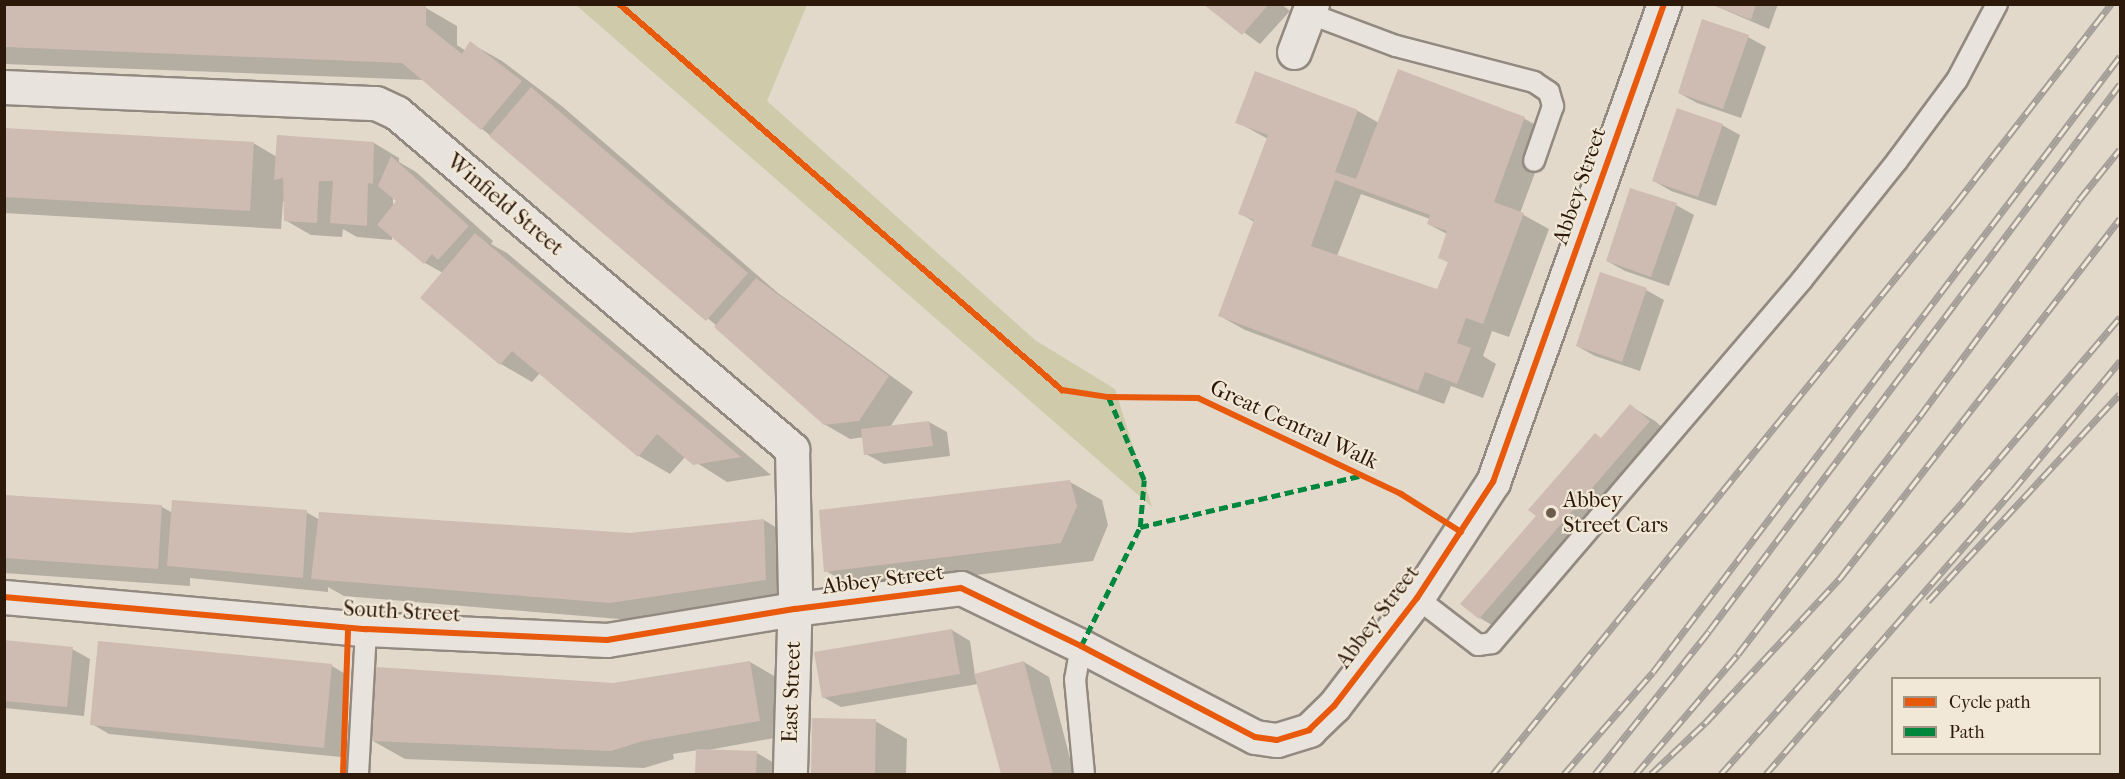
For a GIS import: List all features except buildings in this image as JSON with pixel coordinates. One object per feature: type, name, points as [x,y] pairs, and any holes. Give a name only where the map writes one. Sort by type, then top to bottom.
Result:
[{"type":"street","name":"Abbey Street","points":[[795,609],[961,588],[1081,646],[1255,736],[1277,740],[1309,730],[1334,706],[1417,598],[1493,482],[1664,4]]},
{"type":"street","points":[[1294,51],[1310,9]]},
{"type":"street","name":"Winfield Street","points":[[4,87],[376,103],[397,113],[792,449],[795,609]]},
{"type":"street","name":"South Street","points":[[4,597],[366,629],[607,640],[795,609]]},
{"type":"street","name":"East Street","points":[[790,774],[795,609]]},
{"type":"lane","points":[[1417,598],[1478,645],[1492,643],[1794,289],[1889,170],[1957,80],[1997,4]]},
{"type":"lane","points":[[1310,9],[1396,46],[1534,82],[1549,92],[1553,106],[1534,161]]},
{"type":"lane","points":[[358,774],[366,629]]},
{"type":"lane","points":[[1081,646],[1075,679],[1084,774]]},
{"type":"shaded area","points":[[576,5],[807,5],[767,101],[1035,340],[1115,389],[1152,507]]},
{"type":"railway","points":[[1493,774],[1957,202],[2111,4]]},
{"type":"railway","points":[[1564,774],[1653,672],[2120,56]]},
{"type":"railway","points":[[1595,774],[1709,631],[2120,84]]},
{"type":"railway","points":[[1636,774],[1738,654],[1920,416],[2079,200],[2120,149]]},
{"type":"railway","points":[[1651,774],[1705,723],[1841,577],[2120,219]]},
{"type":"railway","points":[[1721,774],[1963,501],[2120,317]]},
{"type":"railway","points":[[1766,774],[2013,490],[2120,361]]},
{"type":"railway","points":[[1928,601],[2120,394]]},
{"type":"marked path","points":[[1081,646],[1140,527],[1144,480],[1108,397]]},
{"type":"marked path","points":[[1140,527],[1359,476]]},
{"type":"cycle path","name":"Great Central Walk","points":[[619,4],[1062,390],[1108,397],[1198,398],[1401,494],[1461,532]]},
{"type":"cycle path","points":[[4,597],[366,629],[607,640],[795,609],[961,588],[1081,646],[1255,737],[1277,740],[1309,730],[1334,706],[1417,598],[1493,482],[1664,4]]},
{"type":"cycle path","points":[[343,774],[348,628]]},
{"type":"place","name":"Abbey Street Cars","points":[[1551,513]]}]
